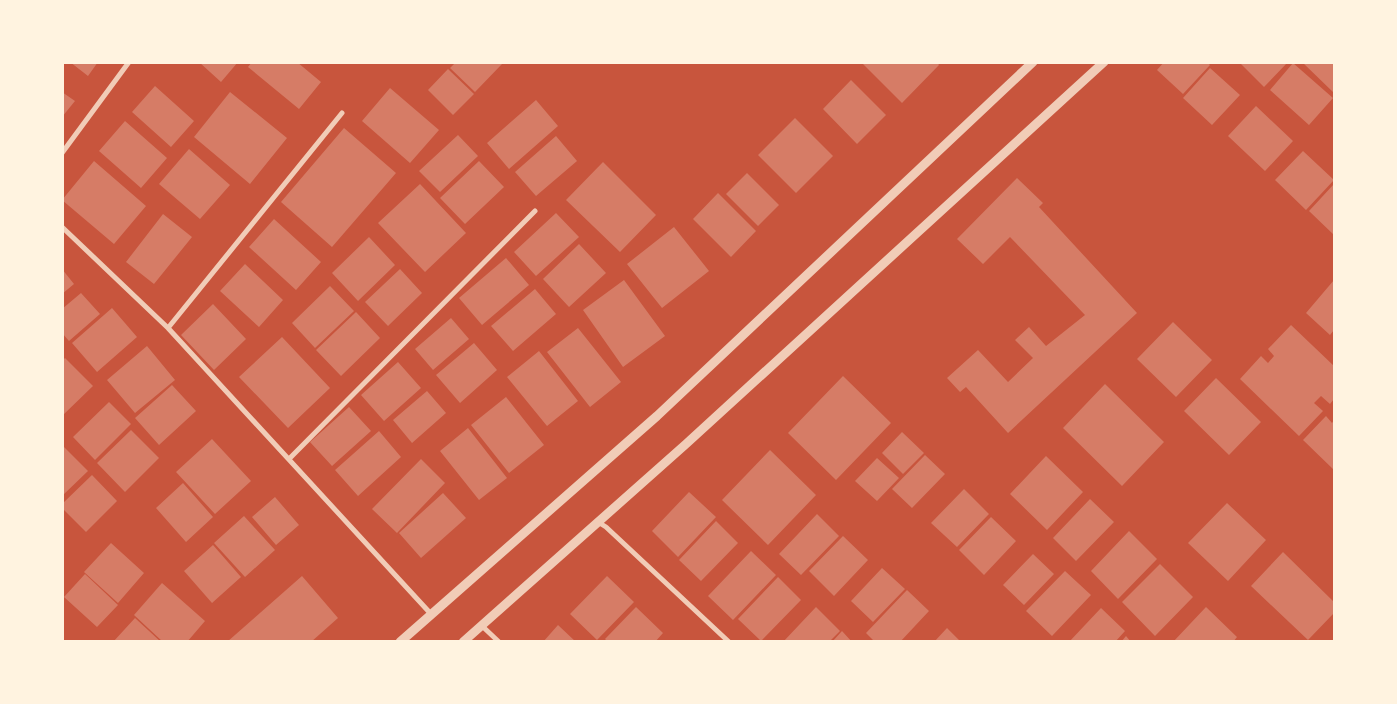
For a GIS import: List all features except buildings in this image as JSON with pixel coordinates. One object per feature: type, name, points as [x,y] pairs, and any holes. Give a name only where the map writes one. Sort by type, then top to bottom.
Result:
[{"type":"street","points":[[62,153],[129,62]]},
{"type":"street","points":[[400,642],[657,416],[1032,62]]},
{"type":"street","points":[[463,642],[694,437],[1104,62]]},
{"type":"street","points":[[168,328],[342,113]]},
{"type":"street","points":[[289,459],[535,211]]},
{"type":"street","points":[[62,227],[168,328],[431,614]]},
{"type":"street","points":[[598,522],[606,527],[729,642]]},
{"type":"street","points":[[482,625],[499,642]]}]
